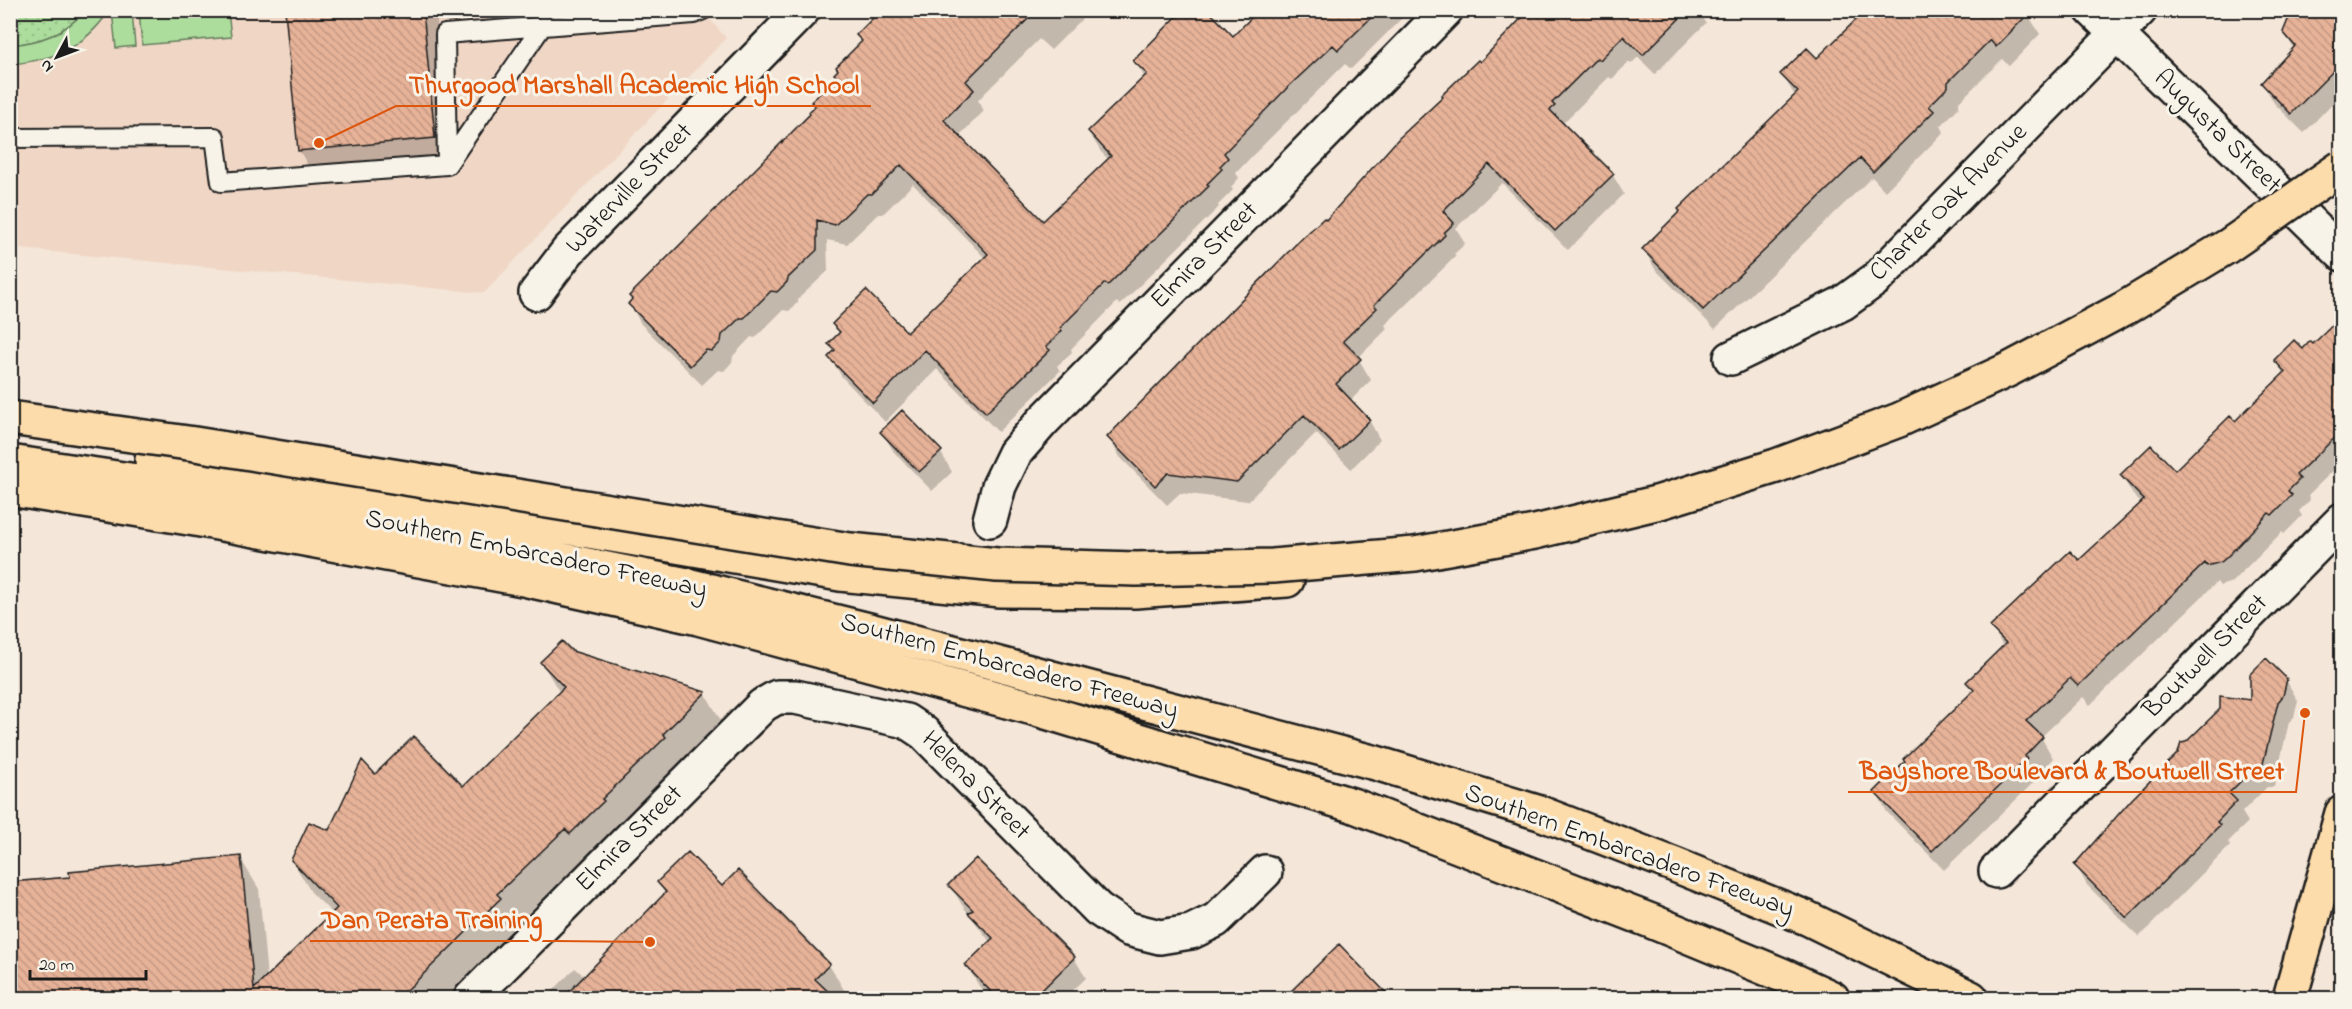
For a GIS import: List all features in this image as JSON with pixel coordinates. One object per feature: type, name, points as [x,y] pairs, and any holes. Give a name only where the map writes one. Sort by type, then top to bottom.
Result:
[{"type":"main road","points":[[10,418],[195,444],[850,550],[997,566],[1136,569],[1273,566],[1416,554],[1535,532],[1660,502],[1776,466],[1899,420],[2010,369],[2125,308],[2228,246],[2342,167]]},
{"type":"main road","points":[[10,442],[197,466],[840,574],[1000,590],[1135,591],[1417,568],[1538,547],[1665,516],[1784,479],[1903,433],[2017,382],[2132,323],[2342,187]]},
{"type":"main road","name":"Southern Embarcadero Freeway","points":[[10,462],[178,487],[347,516],[687,585],[869,630],[1376,764],[1540,813],[1675,865],[1807,918],[1971,999]]},
{"type":"main road","name":"Southern Embarcadero Freeway","points":[[10,489],[195,519],[523,579],[698,618],[1033,708],[1352,805],[1651,921],[1782,975],[1832,999]]},
{"type":"main road","points":[[2290,999],[2342,813]]},
{"type":"street","name":"Elmira Street","points":[[990,519],[999,486],[1015,453],[1042,422],[1446,10]]},
{"type":"street","name":"Augusta Street","points":[[2092,10],[2342,254]]},
{"type":"street","name":"Charter Oak Avenue","points":[[1731,358],[1843,303],[1876,279],[2140,10]]},
{"type":"street","name":"Waterville Street","points":[[536,293],[568,251],[793,14]]},
{"type":"street","name":"Boutwell Street","points":[[1995,871],[2342,520]]},
{"type":"street","name":"Helena Street","points":[[763,705],[777,697],[795,697],[906,721],[924,733],[1098,909],[1128,929],[1160,937],[1191,932],[1216,920],[1265,872]]},
{"type":"street","name":"Elmira Street","points":[[471,999],[763,705]]},
{"type":"lane","points":[[447,165],[445,34],[694,14],[702,10]]},
{"type":"lane","points":[[447,165],[543,26]]},
{"type":"lane","points":[[10,138],[215,137],[221,182],[447,165]]},
{"type":"shaded area","points":[[702,10],[726,38],[484,293],[11,248],[10,11]]},
{"type":"green space","points":[[11,11],[85,11],[69,26],[51,36],[33,42],[11,45]]},
{"type":"green space","points":[[85,11],[109,11],[89,34],[67,50],[41,59],[11,64],[11,45],[51,36],[69,26]]},
{"type":"green space","points":[[112,11],[132,11],[135,46],[116,48]]},
{"type":"green space","points":[[139,11],[228,11],[231,37],[142,45]]},
{"type":"building","points":[[285,10],[423,10],[435,138],[298,151]]},
{"type":"building","points":[[881,10],[1037,10],[966,81],[974,90],[944,120],[1043,221],[1111,156],[1088,131],[1147,74],[1133,61],[1183,10],[1208,10],[1233,36],[1259,10],[1379,10],[1338,50],[1333,45],[1287,88],[1224,153],[1228,158],[1220,166],[1222,169],[1207,184],[1209,186],[1108,285],[1105,283],[1060,328],[1062,331],[1046,347],[1050,350],[986,413],[925,350],[873,403],[828,357],[835,350],[828,344],[840,332],[832,324],[866,290],[907,332],[988,254],[901,165],[872,194],[867,194],[835,225],[817,220],[817,250],[777,292],[771,291],[744,318],[740,318],[722,335],[721,342],[712,351],[706,350],[690,366],[628,304],[632,299],[629,296],[810,114],[809,112],[815,106],[811,102],[837,77],[834,74],[838,70],[836,67],[862,41],[856,35]]},
{"type":"building","points":[[1529,10],[1688,10],[1643,55],[1623,36],[1600,60],[1597,58],[1552,103],[1555,106],[1550,110],[1614,174],[1555,231],[1489,164],[1443,211],[1454,223],[1444,233],[1445,235],[1374,305],[1377,308],[1343,341],[1361,359],[1336,384],[1370,420],[1339,450],[1304,415],[1237,482],[1168,473],[1155,486],[1107,437],[1296,244],[1324,218],[1326,220],[1399,138],[1478,60],[1480,62]]},
{"type":"building","points":[[1866,10],[2032,10],[1996,47],[1990,40],[1948,82],[1948,87],[1929,106],[1934,111],[1873,172],[1860,158],[1703,310],[1642,249],[1680,211],[1678,209],[1798,92],[1780,74],[1807,48],[1817,58]]},
{"type":"building","points":[[2292,10],[2342,10],[2342,62],[2291,114],[2261,83],[2295,46],[2283,32]]},
{"type":"building","points":[[2342,316],[2342,431],[2296,475],[2300,479],[2288,491],[2292,495],[2272,515],[2269,513],[2227,557],[2221,562],[2207,566],[2205,563],[2078,686],[2070,678],[2026,721],[2043,737],[2025,756],[2027,759],[1932,851],[1874,792],[1905,761],[1903,759],[1974,690],[1966,682],[2006,643],[1990,627],[2070,551],[2079,560],[2144,500],[2120,475],[2151,445],[2175,470],[2230,416],[2235,421],[2285,372],[2274,360],[2294,340],[2303,349],[2310,341],[2313,344]]},
{"type":"building","points":[[902,410],[942,451],[919,472],[880,432]]},
{"type":"building","points":[[562,641],[572,651],[706,692],[663,734],[666,737],[602,799],[604,801],[570,834],[565,829],[497,894],[501,898],[398,999],[10,999],[10,882],[70,877],[69,872],[241,856],[254,989],[337,908],[291,860],[309,822],[329,830],[362,760],[375,774],[414,736],[463,786],[564,687],[540,662]]},
{"type":"building","points":[[2266,658],[2287,679],[2283,696],[2278,702],[2262,768],[2255,767],[2229,793],[2237,801],[2217,822],[2220,825],[2127,918],[2074,865],[2132,799],[2178,753],[2181,743],[2186,742],[2220,709],[2220,696],[2250,700],[2250,674]]},
{"type":"building","points":[[688,852],[722,886],[738,870],[830,964],[815,979],[836,999],[562,999],[666,892],[657,882]]},
{"type":"building","points":[[976,858],[1075,957],[1033,999],[998,999],[965,965],[993,938],[968,913],[973,910],[948,885]]},
{"type":"building","points":[[1339,944],[1392,999],[1283,999]]},
{"type":"place","name":"Thurgood Marshall Academic High School","points":[[319,143]]},
{"type":"place","name":"Bayshore Boulevard & Boutwell Street","points":[[2305,713]]},
{"type":"place","name":"Dan Perata Training","points":[[650,942]]}]
